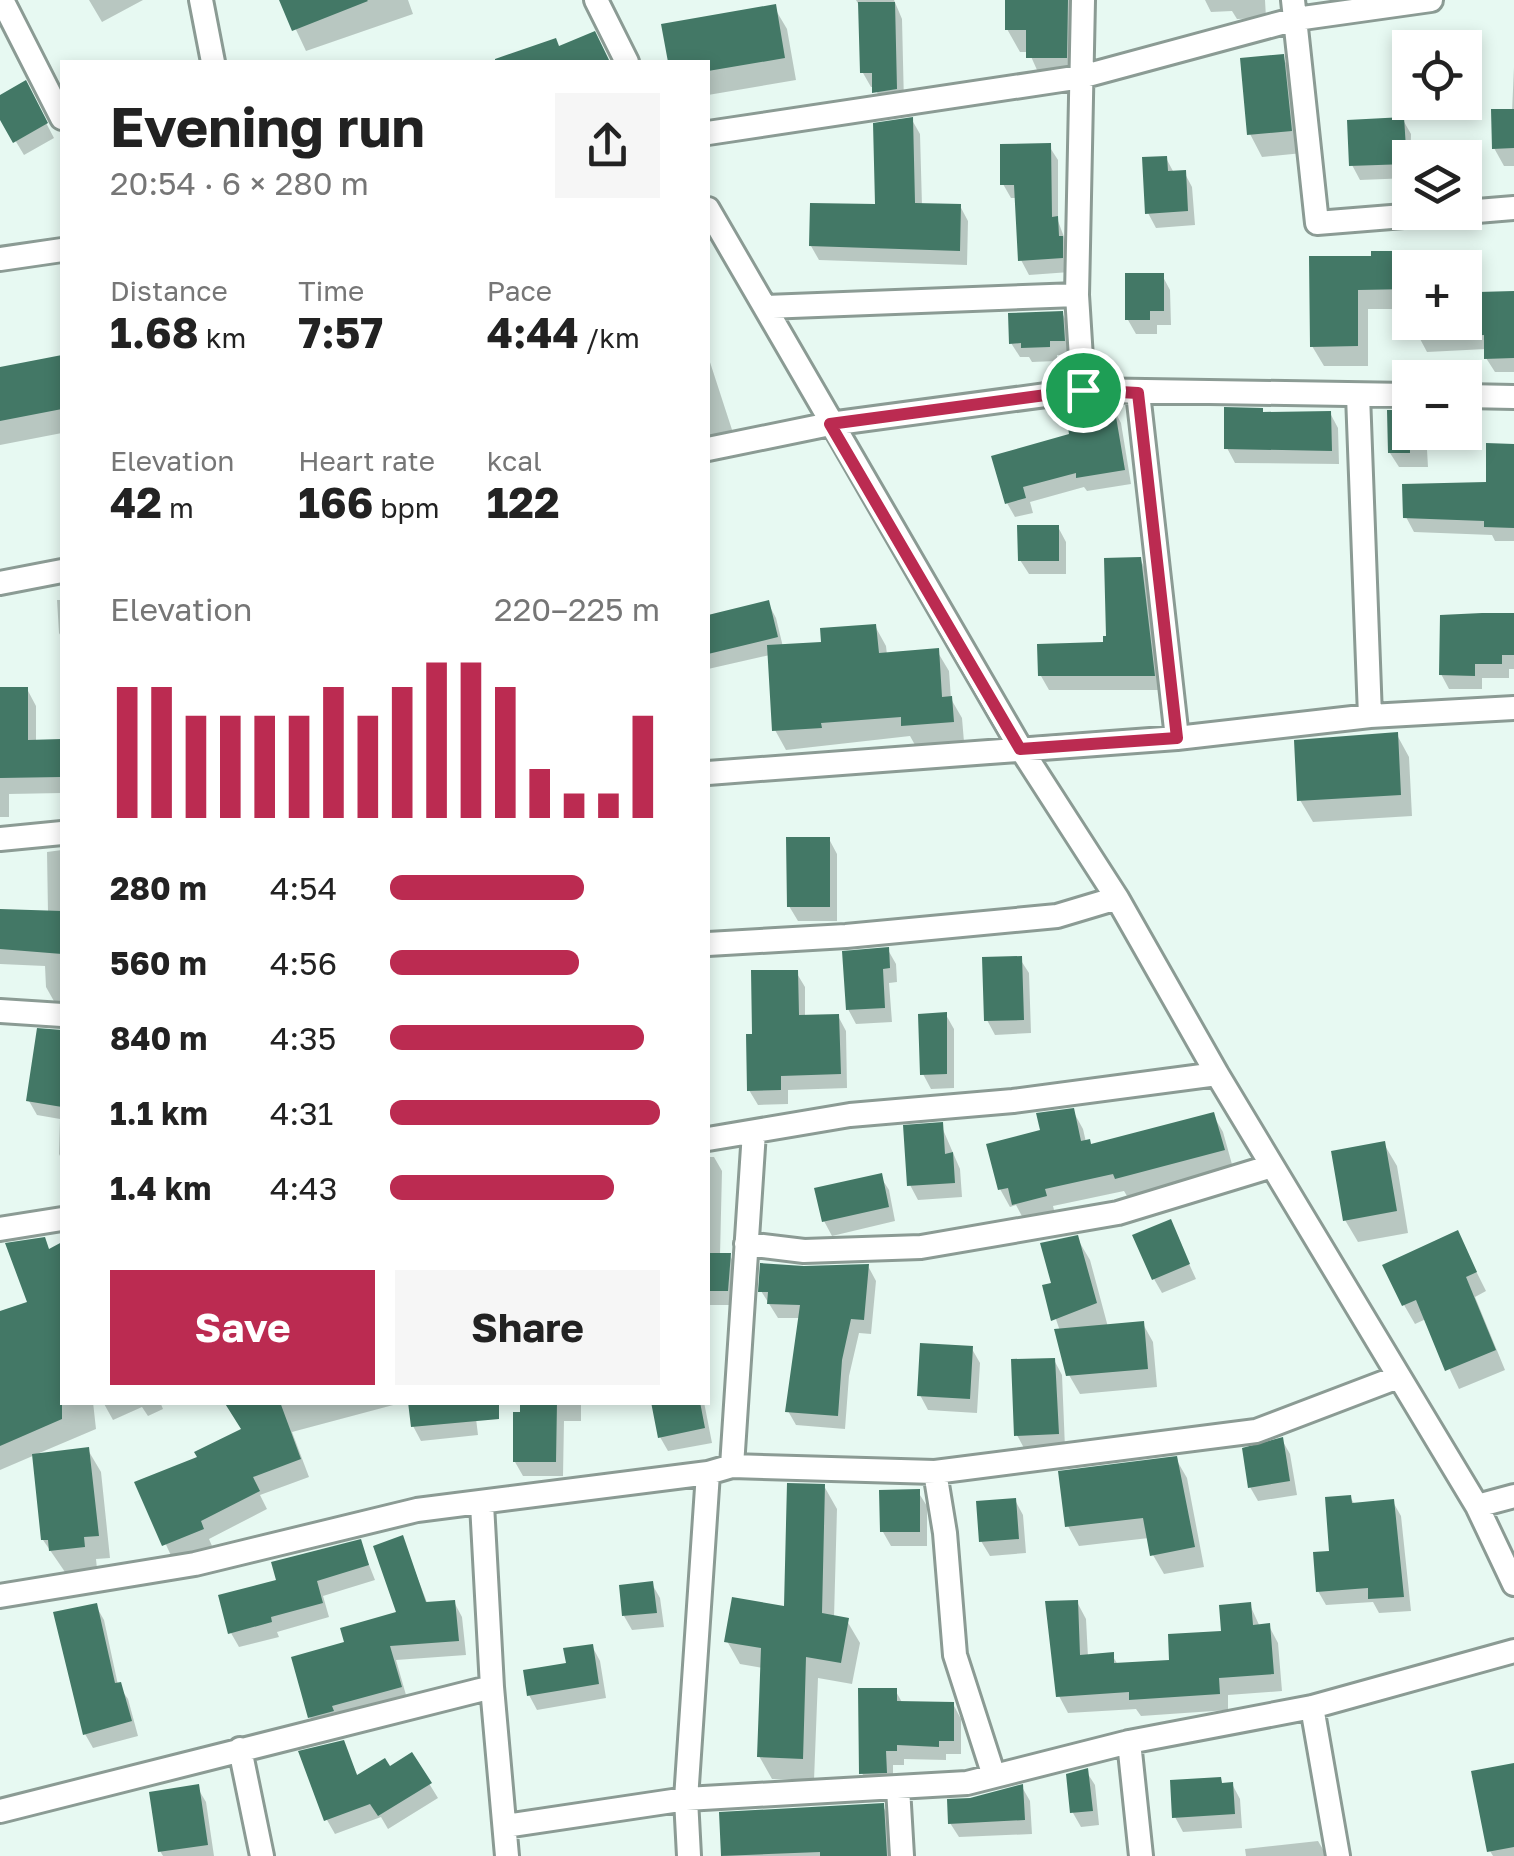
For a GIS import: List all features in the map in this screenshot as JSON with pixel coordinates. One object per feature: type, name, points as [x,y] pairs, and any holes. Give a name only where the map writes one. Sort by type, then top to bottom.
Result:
[{"type":"street","points":[[2,0],[60,114]]},
{"type":"street","points":[[201,0],[213,60]]},
{"type":"street","points":[[596,0],[626,60]]},
{"type":"street","points":[[1083,0],[1077,295],[1083,390]]},
{"type":"street","points":[[710,133],[1081,77],[1294,10],[1431,0]]},
{"type":"street","points":[[1294,10],[1316,223],[1392,217]]},
{"type":"street","points":[[1482,211],[1514,208]]},
{"type":"street","points":[[710,213],[1020,749],[1118,898],[1217,1074],[1476,1506],[1514,1584]]},
{"type":"street","points":[[0,259],[60,250]]},
{"type":"street","points":[[766,307],[1077,295]]},
{"type":"street","points":[[710,449],[830,424],[1083,390],[1392,395]]},
{"type":"street","points":[[1138,393],[1177,738]]},
{"type":"street","points":[[1358,394],[1370,716]]},
{"type":"street","points":[[1482,396],[1514,397]]},
{"type":"street","points":[[0,583],[60,571]]},
{"type":"street","points":[[710,773],[1177,738],[1370,716],[1514,708]]},
{"type":"street","points":[[0,840],[60,833]]},
{"type":"street","points":[[710,944],[846,936],[1057,916],[1118,898]]},
{"type":"street","points":[[0,1011],[60,1015]]},
{"type":"street","points":[[710,1139],[850,1115],[1013,1101],[1217,1074]]},
{"type":"street","points":[[732,1466],[754,1132]]},
{"type":"street","points":[[746,1244],[804,1251],[920,1247],[1118,1213],[1272,1166]]},
{"type":"street","points":[[0,1229],[60,1219]]},
{"type":"street","points":[[0,1596],[196,1564],[417,1510],[708,1473],[732,1466],[935,1472],[1256,1431],[1398,1376]]},
{"type":"street","points":[[935,1472],[945,1533],[955,1655],[994,1776]]},
{"type":"street","points":[[688,1856],[686,1799],[708,1473]]},
{"type":"street","points":[[1476,1506],[1514,1496]]},
{"type":"street","points":[[482,1504],[506,1856]]},
{"type":"street","points":[[505,1826],[686,1799],[967,1782],[1129,1742],[1312,1708],[1514,1651]]},
{"type":"street","points":[[0,1811],[492,1687]]},
{"type":"street","points":[[1312,1708],[1338,1856]]},
{"type":"street","points":[[1129,1742],[1142,1856]]},
{"type":"street","points":[[240,1748],[262,1856]]},
{"type":"street","points":[[898,1788],[902,1856]]},
{"type":"building","points":[[279,0],[367,0],[368,1],[292,31]]},
{"type":"building","points":[[1005,0],[1068,0],[1067,58],[1026,58],[1026,30],[1005,30]]},
{"type":"building","points":[[858,2],[895,2],[897,89],[872,93],[872,73],[860,73]]},
{"type":"building","points":[[776,4],[785,58],[710,71],[710,60],[668,60],[661,24]]},
{"type":"building","points":[[595,31],[609,60],[495,60],[556,38],[559,46]]},
{"type":"building","points":[[1284,54],[1292,131],[1247,135],[1240,58]]},
{"type":"building","points":[[26,80],[48,123],[13,143],[0,120],[0,95]]},
{"type":"building","points":[[1491,109],[1514,109],[1514,148],[1492,149]]},
{"type":"building","points":[[913,117],[915,203],[961,204],[960,251],[809,246],[810,203],[875,204],[873,123]]},
{"type":"building","points":[[1347,120],[1404,120],[1405,140],[1392,140],[1392,165],[1349,166]]},
{"type":"building","points":[[1051,143],[1052,217],[1058,216],[1063,258],[1018,261],[1014,185],[1000,185],[1000,144]]},
{"type":"building","points":[[1167,156],[1168,171],[1186,170],[1188,211],[1145,214],[1142,157]]},
{"type":"building","points":[[1371,251],[1392,251],[1392,289],[1358,290],[1358,346],[1310,347],[1309,256],[1371,256]]},
{"type":"building","points":[[1125,273],[1164,273],[1164,311],[1150,311],[1150,320],[1125,320]]},
{"type":"building","points":[[1514,291],[1514,358],[1484,359],[1482,292]]},
{"type":"building","points":[[1063,311],[1065,341],[1050,341],[1050,347],[1021,348],[1021,343],[1009,344],[1008,313]]},
{"type":"building","points":[[60,355],[60,409],[0,421],[0,367]]},
{"type":"building","points":[[1114,405],[1125,470],[1076,478],[1076,473],[1023,487],[1026,498],[1005,504],[991,456],[1069,434],[1065,408]]},
{"type":"building","points":[[1224,407],[1263,408],[1263,412],[1331,411],[1332,451],[1224,449]]},
{"type":"building","points":[[1387,410],[1392,410],[1392,450],[1410,453],[1388,453]]},
{"type":"building","points":[[1486,443],[1514,444],[1514,528],[1484,527],[1484,521],[1403,518],[1402,484],[1486,482]]},
{"type":"building","points":[[1017,525],[1059,525],[1059,561],[1018,561]]},
{"type":"building","points":[[1141,557],[1155,676],[1038,676],[1037,644],[1103,642],[1104,558]]},
{"type":"building","points":[[769,600],[778,637],[710,654],[710,615]]},
{"type":"building","points":[[1514,613],[1514,655],[1502,655],[1502,664],[1475,664],[1475,676],[1439,675],[1440,615]]},
{"type":"building","points":[[876,624],[879,653],[939,648],[942,697],[952,696],[954,722],[901,726],[901,717],[772,731],[767,645],[821,642],[820,628]]},
{"type":"building","points":[[0,687],[28,687],[28,740],[60,739],[60,777],[0,778]]},
{"type":"building","points":[[1398,732],[1401,795],[1297,801],[1294,740]]},
{"type":"building","points":[[786,837],[830,837],[830,907],[787,907]]},
{"type":"building","points":[[0,909],[60,911],[60,954],[0,949]]},
{"type":"building","points":[[889,947],[890,968],[883,969],[885,1008],[846,1010],[842,951]]},
{"type":"building","points":[[1022,956],[1024,1020],[984,1021],[982,957]]},
{"type":"building","points":[[751,970],[798,970],[799,1015],[839,1014],[841,1074],[781,1076],[781,1090],[747,1091],[746,1034],[752,1034]]},
{"type":"building","points":[[947,1012],[947,1074],[920,1075],[918,1014]]},
{"type":"building","points":[[37,1028],[60,1030],[60,1107],[26,1101]]},
{"type":"building","points":[[1074,1108],[1081,1141],[1090,1139],[1091,1144],[1214,1112],[1225,1150],[1115,1179],[1113,1174],[1045,1189],[1047,1196],[1012,1205],[1008,1188],[998,1190],[986,1144],[1040,1130],[1036,1113]]},
{"type":"building","points":[[943,1122],[945,1154],[953,1152],[955,1183],[907,1186],[903,1125]]},
{"type":"building","points":[[1385,1141],[1397,1211],[1343,1221],[1331,1151]]},
{"type":"building","points":[[882,1173],[889,1207],[822,1222],[814,1188]]},
{"type":"building","points":[[1171,1219],[1190,1264],[1152,1280],[1132,1235]]},
{"type":"building","points":[[1458,1230],[1477,1272],[1466,1277],[1496,1350],[1445,1371],[1416,1300],[1402,1306],[1382,1265]]},
{"type":"building","points":[[1078,1235],[1097,1303],[1051,1321],[1042,1285],[1051,1283],[1040,1243]]},
{"type":"building","points":[[45,1237],[49,1249],[60,1243],[62,1419],[0,1446],[0,1311],[27,1302],[5,1243]]},
{"type":"building","points":[[710,1253],[731,1253],[728,1291],[710,1291]]},
{"type":"building","points":[[760,1263],[869,1264],[864,1320],[851,1319],[842,1360],[838,1416],[785,1412],[800,1305],[767,1304],[768,1292],[758,1292]]},
{"type":"building","points":[[1144,1321],[1148,1369],[1066,1376],[1054,1329]]},
{"type":"building","points":[[920,1343],[973,1346],[970,1399],[917,1396]]},
{"type":"building","points":[[1055,1358],[1059,1434],[1014,1436],[1011,1359]]},
{"type":"building","points":[[226,1405],[281,1405],[301,1459],[253,1477],[260,1491],[201,1521],[204,1529],[162,1546],[134,1482],[197,1457],[194,1452],[241,1429]]},
{"type":"building","points":[[408,1405],[499,1405],[499,1419],[411,1427]]},
{"type":"building","points":[[520,1405],[557,1405],[556,1462],[513,1462],[513,1412],[520,1412]]},
{"type":"building","points":[[652,1405],[701,1405],[705,1428],[658,1438]]},
{"type":"building","points":[[1283,1437],[1290,1481],[1248,1488],[1242,1448]]},
{"type":"building","points":[[89,1447],[99,1536],[84,1537],[85,1547],[49,1551],[48,1540],[41,1540],[32,1454]]},
{"type":"building","points":[[1177,1456],[1195,1547],[1150,1556],[1143,1518],[1065,1527],[1058,1471]]},
{"type":"building","points":[[787,1483],[825,1484],[822,1613],[849,1618],[841,1663],[806,1657],[803,1759],[757,1757],[761,1648],[724,1642],[732,1597],[784,1606]]},
{"type":"building","points":[[920,1489],[920,1532],[880,1532],[879,1490]]},
{"type":"building","points":[[1351,1495],[1352,1503],[1394,1499],[1404,1597],[1368,1599],[1368,1588],[1316,1592],[1313,1552],[1329,1551],[1325,1497]]},
{"type":"building","points":[[1016,1498],[1019,1539],[979,1542],[976,1501]]},
{"type":"building","points":[[403,1535],[426,1602],[455,1600],[459,1641],[390,1646],[402,1687],[332,1706],[334,1711],[308,1718],[291,1657],[344,1642],[340,1628],[396,1612],[373,1546]]},
{"type":"building","points":[[361,1539],[369,1565],[317,1581],[323,1603],[228,1634],[218,1595],[276,1580],[271,1562]]},
{"type":"building","points":[[653,1581],[657,1613],[622,1616],[619,1585]]},
{"type":"building","points":[[1078,1600],[1080,1655],[1114,1652],[1114,1663],[1169,1660],[1168,1634],[1221,1631],[1219,1605],[1251,1602],[1253,1625],[1270,1623],[1274,1674],[1219,1678],[1220,1694],[1129,1700],[1129,1692],[1056,1697],[1045,1601]]},
{"type":"building","points":[[97,1603],[115,1683],[121,1682],[132,1721],[83,1735],[53,1612]]},
{"type":"building","points":[[593,1644],[599,1684],[527,1696],[523,1670],[566,1663],[563,1648]]},
{"type":"building","points":[[858,1688],[897,1688],[897,1701],[954,1702],[954,1741],[939,1741],[939,1747],[897,1745],[897,1751],[886,1751],[887,1773],[859,1774]]},
{"type":"building","points":[[344,1740],[357,1775],[385,1758],[390,1766],[412,1752],[432,1783],[378,1816],[370,1804],[324,1821],[298,1751]]},
{"type":"building","points":[[1514,1763],[1514,1847],[1487,1852],[1471,1771]]},
{"type":"building","points":[[1088,1768],[1093,1811],[1070,1813],[1066,1774]]},
{"type":"building","points":[[1221,1777],[1222,1783],[1233,1782],[1235,1814],[1172,1818],[1170,1780]]},
{"type":"building","points":[[199,1784],[208,1845],[158,1852],[149,1792]]},
{"type":"building","points":[[1023,1784],[1025,1820],[948,1824],[947,1799],[970,1798]]},
{"type":"building","points":[[884,1803],[887,1856],[820,1856],[820,1852],[721,1856],[719,1812]]},
{"type":"route","points":[[1083,390],[1138,393],[1177,738],[1020,749],[830,424],[1083,390]]}]
